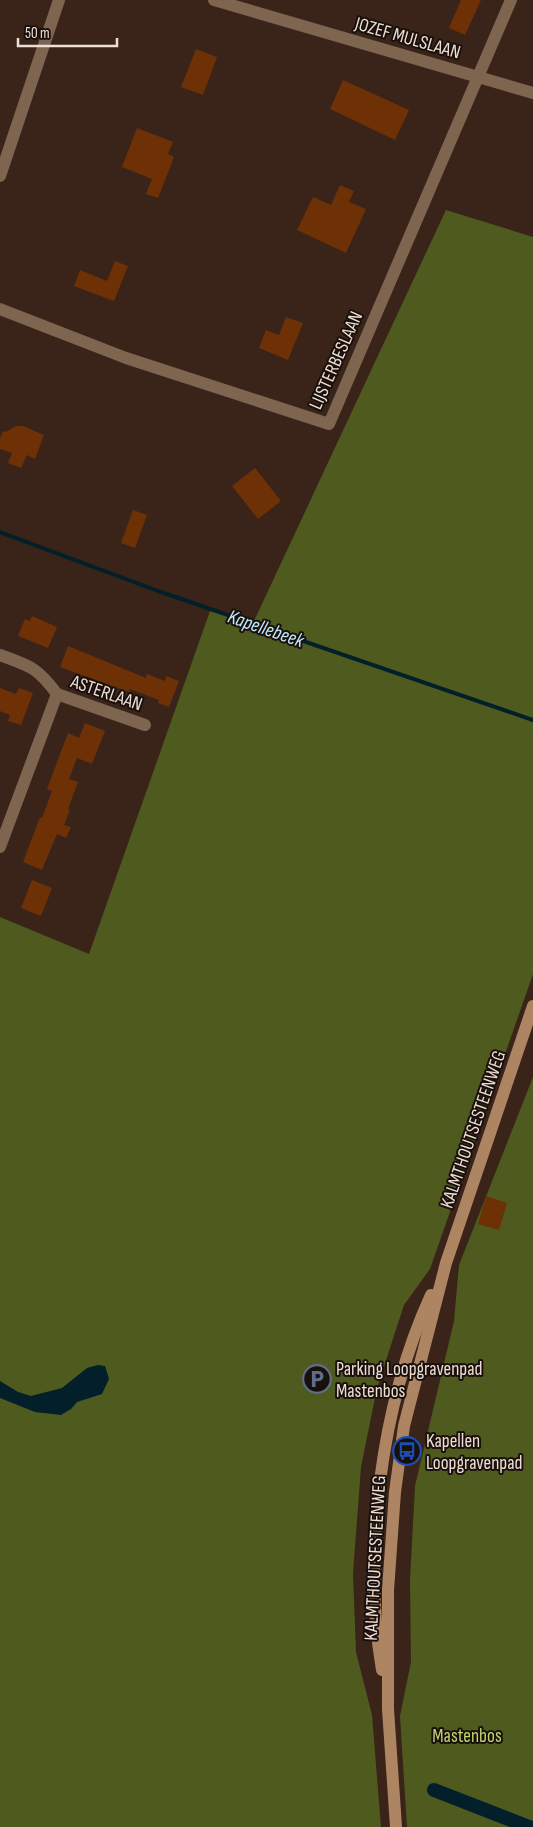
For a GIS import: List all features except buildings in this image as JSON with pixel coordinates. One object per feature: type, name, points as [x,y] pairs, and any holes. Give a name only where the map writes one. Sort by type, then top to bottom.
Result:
[{"type":"main road","name":"KALMTHOUTSESTEENWEG","points":[[396,1827],[388,1709],[374,1605],[375,1545],[380,1488],[390,1421],[422,1316],[446,1264],[533,1006]]},
{"type":"street","points":[[0,176],[58,0]]},
{"type":"street","name":"JOZEF MULSLAAN","points":[[214,0],[478,76],[533,94]]},
{"type":"street","points":[[478,76],[510,0]]},
{"type":"street","name":"LIJSTERBESLAAN","points":[[0,309],[126,358],[329,424],[478,76]]},
{"type":"street","name":"ASTERLAAN","points":[[0,655],[29,666],[43,675],[57,694],[145,725]]},
{"type":"street","name":"ASTERLAAN","points":[[0,846],[57,694]]},
{"type":"green space","points":[[446,210],[533,237],[533,974],[430,1269],[404,1305],[377,1388],[361,1467],[353,1573],[356,1652],[372,1715],[381,1827],[0,1827],[0,917],[89,954],[210,611],[254,621]]},
{"type":"green space","name":"Mastenbos","points":[[533,1077],[533,1827],[407,1827],[400,1716],[411,1662],[410,1580],[415,1486],[454,1321],[459,1265]]},
{"type":"water","points":[[98,1365],[105,1366],[109,1379],[102,1394],[77,1402],[71,1409],[61,1415],[35,1412],[0,1398],[0,1381],[18,1392],[31,1396],[62,1388],[87,1368]]},
{"type":"waterway","name":"Kapellebeek","points":[[0,532],[158,591],[533,720]]},
{"type":"waterway","points":[[434,1790],[529,1827]]},
{"type":"place","name":"Parking Loopgravenpad Mastenbos","points":[[317,1379]]},
{"type":"place","name":"Kapellen Loopgravenpad","points":[[407,1451]]}]
